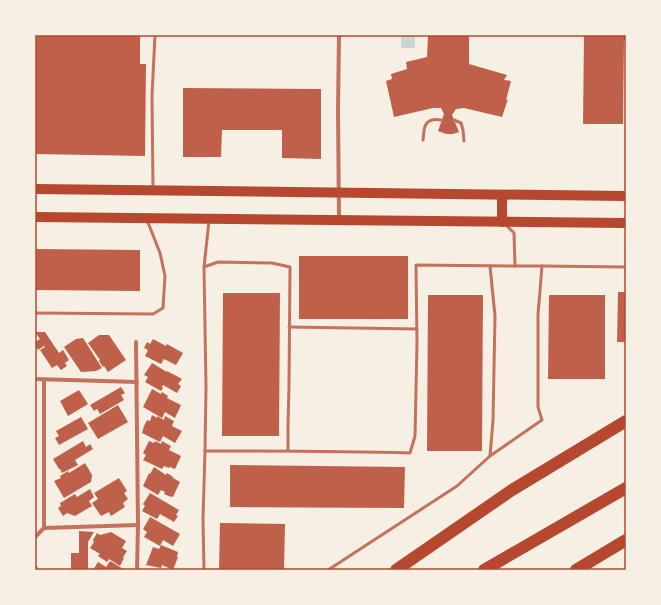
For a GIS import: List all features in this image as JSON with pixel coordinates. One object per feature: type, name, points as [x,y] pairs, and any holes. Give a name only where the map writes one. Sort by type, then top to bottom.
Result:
[{"type":"highway","points":[[396,570],[512,490],[626,421]]},
{"type":"highway","points":[[484,570],[626,488]]},
{"type":"highway","points":[[576,570],[626,540]]},
{"type":"main road","points":[[35,189],[626,196]]},
{"type":"main road","points":[[502,194],[502,222]]},
{"type":"main road","points":[[35,217],[626,223]]},
{"type":"street","points":[[339,35],[339,220]]},
{"type":"street","points":[[136,342],[137,570]]},
{"type":"street","points":[[35,379],[137,382]]},
{"type":"street","points":[[44,380],[44,528]]},
{"type":"street","points":[[35,537],[44,528],[138,525]]},
{"type":"lane","points":[[153,191],[152,96],[155,35]]},
{"type":"lane","points":[[423,140],[427,122],[432,120],[442,120]]},
{"type":"lane","points":[[454,120],[461,123],[464,141]]},
{"type":"lane","points":[[35,313],[154,314],[164,308],[165,276],[160,253],[147,218]]},
{"type":"lane","points":[[204,570],[203,519],[206,387],[204,267],[209,219]]},
{"type":"lane","points":[[502,222],[514,233],[515,266]]},
{"type":"lane","points":[[204,267],[218,262],[272,263],[290,267],[288,451]]},
{"type":"lane","points":[[205,450],[410,453],[415,436],[417,329],[416,266],[626,267]]},
{"type":"lane","points":[[490,266],[495,316],[493,421],[490,456]]},
{"type":"lane","points":[[328,570],[457,486],[490,456],[542,420],[538,407],[538,315],[542,266]]},
{"type":"lane","points":[[290,327],[417,329]]},
{"type":"shaded area","points":[[401,35],[415,35],[415,48],[401,48]]},
{"type":"building","points":[[35,35],[140,35],[140,64],[146,64],[145,156],[35,154]]},
{"type":"building","points":[[428,35],[469,35],[469,64],[507,75],[504,80],[511,81],[506,100],[508,99],[502,117],[464,108],[456,109],[452,115],[459,132],[446,134],[438,131],[444,114],[441,108],[433,108],[394,117],[386,81],[392,79],[391,74],[407,69],[406,62],[427,57]]},
{"type":"building","points":[[584,35],[626,35],[626,40],[624,40],[623,124],[583,124]]},
{"type":"building","points":[[183,88],[321,89],[321,159],[282,158],[282,130],[222,130],[221,157],[183,157]]},
{"type":"building","points":[[35,249],[140,250],[140,291],[35,290]]},
{"type":"building","points":[[299,256],[408,256],[408,319],[299,319]]},
{"type":"building","points":[[618,292],[626,292],[626,342],[617,342]]},
{"type":"building","points":[[223,293],[280,293],[279,436],[222,436]]},
{"type":"building","points":[[428,295],[483,295],[482,451],[427,451]]},
{"type":"building","points":[[549,295],[605,295],[605,379],[548,379]]},
{"type":"building","points":[[35,332],[45,332],[59,353],[63,350],[69,360],[65,363],[67,366],[61,370],[57,365],[52,368],[40,350],[45,347],[44,346],[38,350],[35,345],[35,342],[40,339]]},
{"type":"building","points":[[99,335],[109,335],[126,360],[108,372],[104,366],[103,367],[88,343]]},
{"type":"building","points":[[83,338],[102,368],[96,371],[81,372],[64,347],[76,339]]},
{"type":"building","points":[[153,339],[166,346],[167,344],[183,353],[176,365],[164,359],[161,364],[145,356],[148,350],[144,348],[147,342],[150,344]]},
{"type":"building","points":[[152,363],[182,379],[178,384],[181,386],[177,393],[163,385],[161,391],[145,382],[148,377],[144,375]]},
{"type":"building","points":[[121,387],[125,393],[121,395],[124,400],[100,414],[97,409],[94,411],[90,405]]},
{"type":"building","points":[[152,389],[161,394],[162,392],[168,396],[167,398],[181,405],[175,418],[165,412],[162,418],[143,407]]},
{"type":"building","points":[[79,390],[88,404],[68,416],[60,401]]},
{"type":"building","points":[[118,405],[128,422],[98,439],[88,423]]},
{"type":"building","points":[[152,415],[164,420],[165,416],[174,421],[172,426],[182,431],[175,443],[163,436],[160,442],[142,433],[147,420],[150,421]]},
{"type":"building","points":[[81,417],[88,429],[59,445],[55,438],[59,436],[56,431]]},
{"type":"building","points":[[83,441],[86,447],[90,444],[93,449],[75,460],[78,465],[62,473],[53,459]]},
{"type":"building","points":[[149,441],[154,443],[155,441],[161,444],[162,441],[171,446],[169,450],[181,456],[175,469],[164,466],[162,469],[143,460],[146,455],[143,453]]},
{"type":"building","points":[[85,463],[92,475],[91,482],[64,498],[54,481],[61,478],[60,476],[68,471],[69,473]]},
{"type":"building","points":[[230,465],[405,467],[404,508],[230,507]]},
{"type":"building","points":[[154,467],[166,475],[167,473],[180,482],[173,497],[164,494],[165,492],[161,490],[158,495],[143,486],[149,473],[150,474]]},
{"type":"building","points":[[119,478],[127,491],[124,493],[128,499],[123,503],[125,507],[111,516],[109,512],[101,516],[92,503],[98,499],[94,493]]},
{"type":"building","points":[[90,489],[94,497],[89,501],[92,506],[75,516],[67,513],[63,516],[58,508],[61,506],[60,503],[75,494],[77,497]]},
{"type":"building","points":[[150,493],[179,510],[176,515],[178,516],[174,522],[160,514],[157,519],[142,511],[145,506],[143,504]]},
{"type":"building","points":[[150,517],[180,534],[173,546],[163,540],[160,546],[144,537],[147,532],[143,529]]},
{"type":"building","points":[[220,523],[285,524],[284,570],[219,570]]},
{"type":"building","points":[[79,531],[94,532],[88,542],[88,570],[71,570],[71,553],[79,553]]},
{"type":"building","points":[[111,532],[126,541],[122,548],[127,551],[120,566],[109,559],[107,562],[98,556],[100,554],[90,548],[97,533],[100,535]]},
{"type":"building","points":[[161,545],[178,552],[178,557],[173,570],[162,565],[161,568],[146,565],[153,547],[159,549]]},
{"type":"building","points":[[110,561],[125,570],[93,570],[98,562],[106,567]]}]
